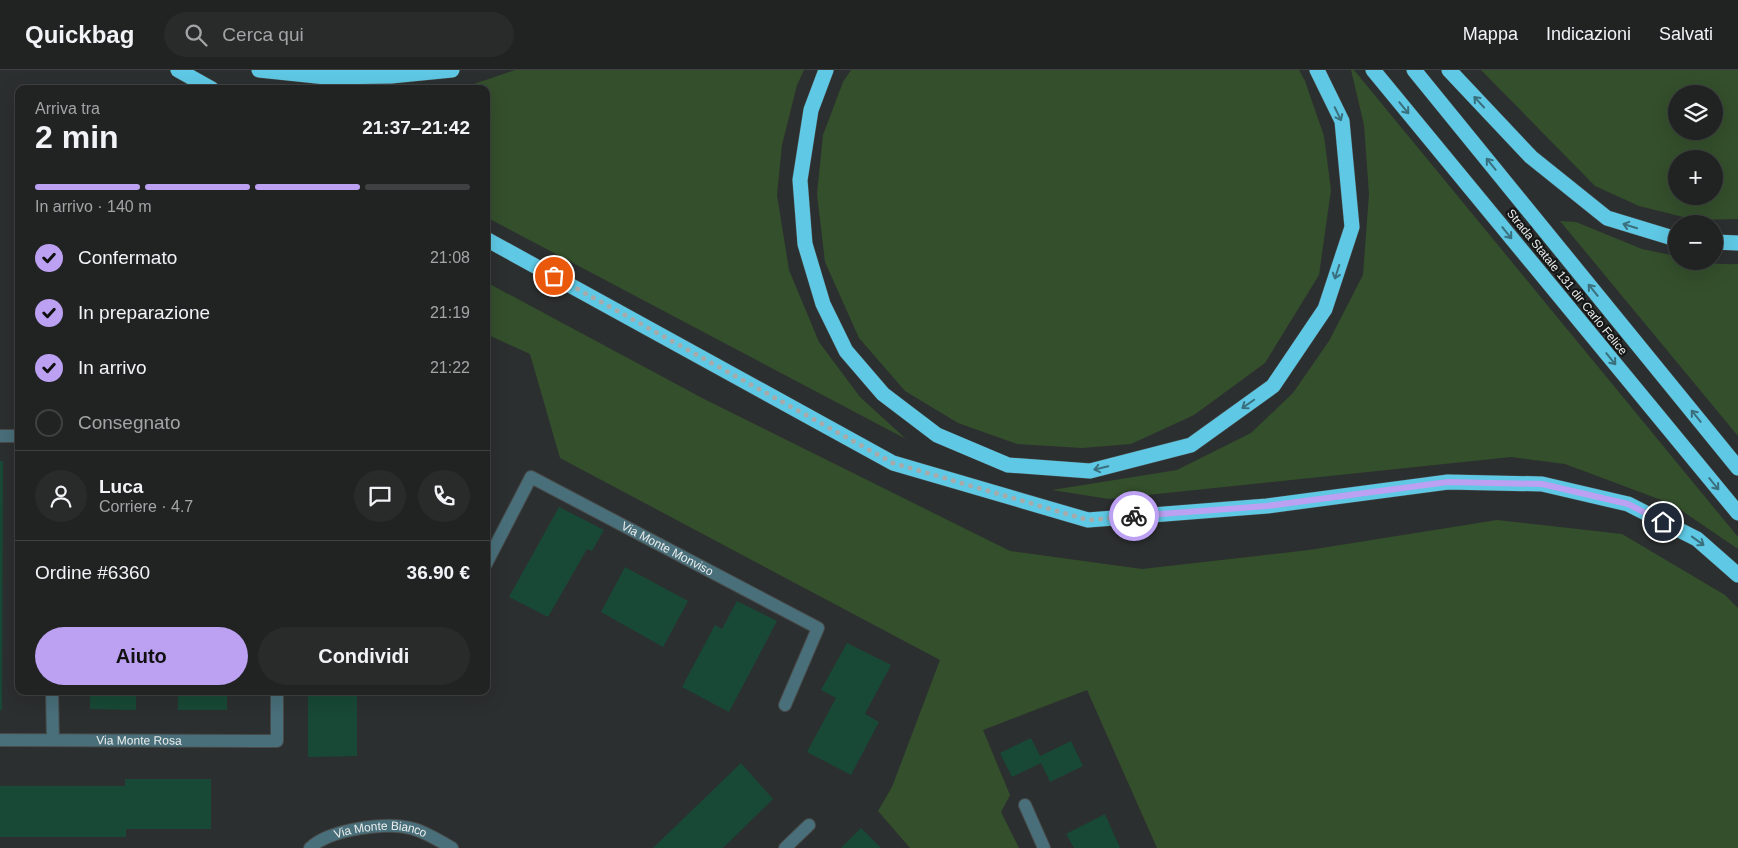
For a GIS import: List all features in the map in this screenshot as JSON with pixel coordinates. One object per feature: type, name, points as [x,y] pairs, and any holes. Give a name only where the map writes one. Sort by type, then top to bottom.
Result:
[{"type":"highway","points":[[178,70],[205,85]]},
{"type":"highway","points":[[259,70],[326,78],[391,76],[452,70]]},
{"type":"highway","points":[[826,70],[810,110],[800,180],[805,244],[823,304],[846,351],[883,394],[937,435],[1008,465],[1090,470],[1191,445],[1273,386],[1325,309],[1352,227],[1342,121],[1317,70]]},
{"type":"highway","name":"Strada Statale 131 dir Carlo Felice","points":[[1373,70],[1738,514]]},
{"type":"highway","name":"Strada Statale 131 dir Carlo Felice","points":[[1414,70],[1738,468]]},
{"type":"highway","points":[[1449,70],[1530,157],[1607,218],[1668,237]]},
{"type":"highway","points":[[490,241],[893,463],[1088,520],[1267,506],[1448,482],[1542,484],[1628,504],[1697,539],[1738,575]]},
{"type":"highway","points":[[1723,242],[1738,243]]},
{"type":"street","points":[[0,436],[15,436]]},
{"type":"street","name":"Via Monte Monviso","points":[[490,556],[531,477],[818,628],[785,705]]},
{"type":"street","points":[[52,695],[53,740]]},
{"type":"street","name":"Via Monte Rosa","points":[[0,740],[276,741],[277,695]]},
{"type":"street","points":[[1025,805],[1044,848]]},
{"type":"street","points":[[785,848],[809,825]]},
{"type":"street","name":"Via Monte Bianco","points":[[310,848],[314,844],[336,834],[358,828],[386,826],[412,828],[452,848]]},
{"type":"green space","points":[[515,70],[804,70],[797,85],[782,145],[777,195],[789,270],[819,342],[860,397],[906,439],[490,219],[490,85],[466,85]]},
{"type":"green space","points":[[851,70],[1299,70],[1305,81],[1324,136],[1331,190],[1319,275],[1265,363],[1194,415],[1131,444],[1082,448],[1017,444],[958,423],[905,391],[859,338],[825,262],[817,194],[823,135],[843,82]]},
{"type":"green space","points":[[1351,70],[1354,70],[1738,537],[1738,549],[1672,504],[1565,464],[1511,457],[1109,499],[1052,490],[1177,470],[1251,433],[1293,393],[1329,341],[1363,275],[1369,194],[1364,125]]},
{"type":"green space","points":[[1481,70],[1738,70],[1738,219],[1723,219],[1723,215],[1675,215],[1639,206],[1595,186]]},
{"type":"green space","points":[[1560,221],[1576,222],[1642,249],[1668,254],[1668,270],[1723,270],[1723,264],[1738,264],[1738,436]]},
{"type":"green space","points":[[490,284],[704,399],[1010,551],[1142,569],[1309,550],[1497,520],[1622,534],[1725,595],[1738,608],[1738,848],[1157,848],[1087,690],[983,730],[1010,795],[1001,812],[1019,848],[910,848],[878,811],[892,787],[940,660],[560,458],[530,354],[490,336]]},
{"type":"building","points":[[0,461],[3,461],[2,710],[0,710]]},
{"type":"building","points":[[559,507],[604,530],[592,551],[587,549],[548,617],[509,597]]},
{"type":"building","points":[[625,567],[688,601],[663,647],[601,612]]},
{"type":"building","points":[[737,601],[777,621],[729,712],[682,687],[715,625],[722,629]]},
{"type":"building","points":[[847,643],[891,665],[865,714],[879,722],[851,775],[807,752],[836,698],[821,690]]},
{"type":"building","points":[[90,695],[136,695],[136,710],[90,709]]},
{"type":"building","points":[[178,695],[227,695],[227,710],[178,710]]},
{"type":"building","points":[[308,695],[357,695],[357,756],[308,757]]},
{"type":"building","points":[[1031,738],[1040,756],[1071,741],[1083,766],[1050,782],[1041,763],[1012,777],[1000,753]]},
{"type":"building","points":[[741,763],[773,799],[723,848],[653,848]]},
{"type":"building","points":[[125,779],[211,779],[211,829],[126,829],[126,837],[0,837],[0,786],[125,786]]},
{"type":"building","points":[[1105,814],[1120,848],[1074,848],[1066,834]]},
{"type":"building","points":[[861,828],[881,848],[841,848]]},
{"type":"way so far","points":[[554,276],[893,463],[1088,520],[1134,516]]},
{"type":"route","points":[[1134,516],[1267,506],[1448,482],[1542,484],[1628,504],[1663,522]]}]
